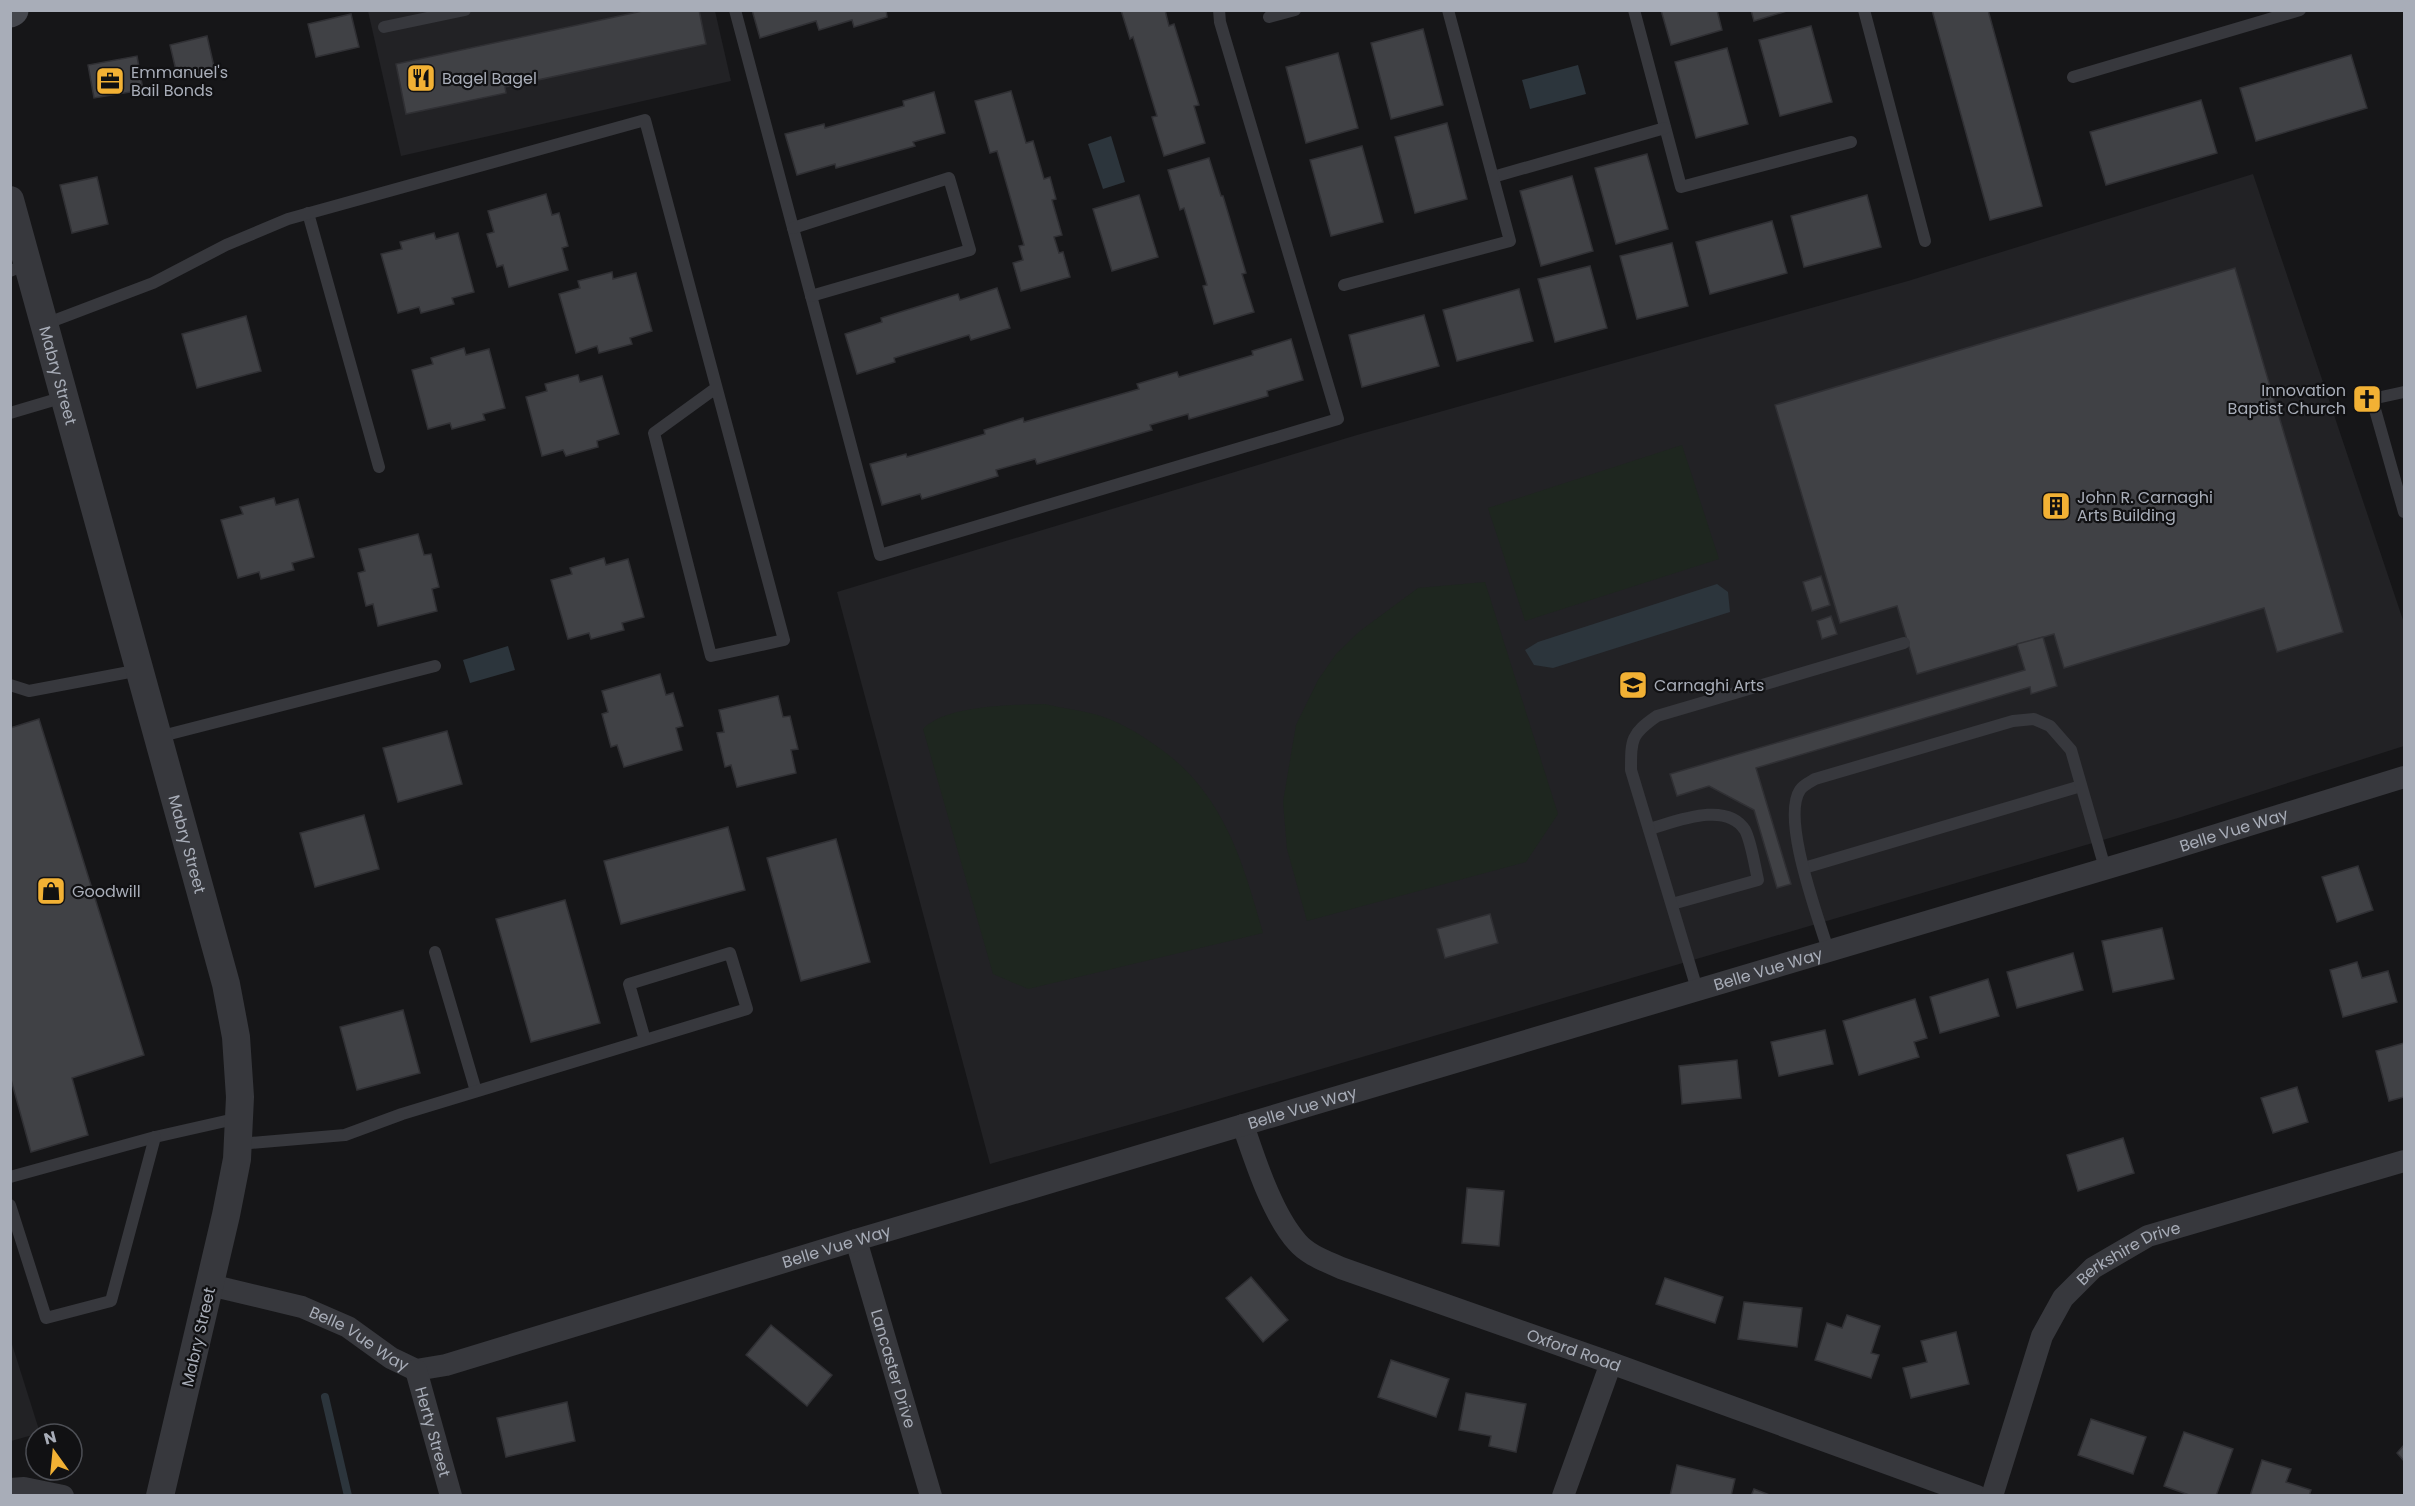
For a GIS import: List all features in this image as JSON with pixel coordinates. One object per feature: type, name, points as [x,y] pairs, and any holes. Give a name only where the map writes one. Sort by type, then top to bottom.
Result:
[{"type":"street","name":"Mabry Street","points":[[10,201],[19,268],[45,324],[226,984],[236,1037],[239,1131],[226,1215],[160,1496]]},
{"type":"street","name":"Belle Vue Way","points":[[210,1285],[302,1307],[348,1326],[391,1358],[416,1370],[446,1365],[856,1240],[2404,778]]},
{"type":"street","name":"Oxford Road","points":[[1243,1125],[1256,1163],[1277,1210],[1297,1242],[1313,1255],[1341,1268],[1977,1496]]},
{"type":"street","name":"Berkshire Drive","points":[[1992,1496],[2042,1336],[2062,1298],[2093,1268],[2148,1236],[2404,1161]]},
{"type":"street","name":"Lancaster Drive","points":[[856,1240],[932,1496]]},
{"type":"street","points":[[1563,1496],[1611,1363]]},
{"type":"street","name":"Herty Street","points":[[416,1370],[451,1496]]},
{"type":"street","points":[[10,1489],[24,1488],[63,1496]]},
{"type":"lane","points":[[384,27],[465,10]]},
{"type":"lane","points":[[735,10],[880,555],[1338,419],[1220,21],[1219,10]]},
{"type":"lane","points":[[1269,17],[1295,10]]},
{"type":"lane","points":[[1344,285],[1510,241],[1448,10]]},
{"type":"lane","points":[[1634,10],[1681,188],[1851,142]]},
{"type":"lane","points":[[1864,10],[1925,241]]},
{"type":"lane","points":[[2073,77],[2300,10]]},
{"type":"lane","points":[[45,324],[153,283],[226,245],[288,219],[645,120],[784,640],[711,656],[654,433],[716,388]]},
{"type":"lane","points":[[1493,177],[1665,128]]},
{"type":"lane","points":[[793,228],[949,178],[970,250],[811,296]]},
{"type":"lane","points":[[308,213],[379,467]]},
{"type":"lane","points":[[2404,392],[2372,399],[2404,512]]},
{"type":"lane","points":[[10,413],[64,397]]},
{"type":"lane","points":[[1697,989],[1631,770],[1631,744],[1641,728],[1657,716],[1904,643]]},
{"type":"lane","points":[[158,736],[435,666]]},
{"type":"lane","points":[[10,685],[29,691],[140,670]]},
{"type":"lane","points":[[1828,950],[1793,821],[1800,788],[1815,779],[2002,724],[2034,719],[2050,726],[2071,750],[2105,868]]},
{"type":"lane","points":[[1804,868],[2081,786]]},
{"type":"lane","points":[[1649,829],[1707,814],[1731,818],[1745,831],[1758,880],[1672,904]]},
{"type":"lane","points":[[435,952],[476,1091]]},
{"type":"lane","points":[[10,1177],[154,1137],[239,1131],[345,1135],[402,1114],[747,1009],[730,953],[629,984],[645,1040]]},
{"type":"lane","points":[[10,1205],[46,1318],[111,1301],[154,1137]]},
{"type":"shaded area","points":[[368,11],[715,11],[731,81],[401,156]]},
{"type":"shaded area","points":[[1578,65],[1586,94],[1530,109],[1522,80]]},
{"type":"shaded area","points":[[1111,136],[1125,182],[1103,189],[1088,144]]},
{"type":"shaded area","name":"Carnaghi Arts","points":[[2253,174],[2404,623],[2404,746],[2178,818],[990,1164],[837,592],[1357,435],[1908,281]]},
{"type":"shaded area","points":[[1682,445],[1719,559],[1525,621],[1488,508]]},
{"type":"shaded area","points":[[1485,582],[1558,814],[1526,862],[1307,921],[1287,849],[1283,802],[1296,725],[1318,680],[1336,654],[1360,631],[1418,588]]},
{"type":"shaded area","points":[[1717,584],[1728,592],[1730,612],[1553,668],[1534,665],[1525,650],[1538,642]]},
{"type":"shaded area","points":[[508,646],[515,670],[470,683],[463,660]]},
{"type":"shaded area","points":[[1045,704],[1094,714],[1126,727],[1148,740],[1178,763],[1198,783],[1214,805],[1238,853],[1263,933],[1028,989],[993,974],[923,729],[933,721],[963,711],[998,706]]},
{"type":"shaded area","points":[[11,1341],[37,1422],[24,1422],[24,1437],[10,1441]]},
{"type":"building","points":[[647,10],[699,10],[706,44],[505,87],[506,93],[406,114],[396,64]]},
{"type":"building","points":[[752,10],[886,10],[887,17],[854,27],[852,20],[819,30],[816,21],[760,38]]},
{"type":"building","points":[[1121,10],[1165,10],[1169,26],[1174,24],[1199,105],[1194,106],[1205,143],[1164,156],[1152,117],[1157,116],[1133,37],[1130,39]]},
{"type":"building","points":[[1661,10],[1717,10],[1722,30],[1671,45]]},
{"type":"building","points":[[1751,10],[1790,10],[1754,21]]},
{"type":"building","points":[[1932,10],[1988,10],[2042,206],[1990,220]]},
{"type":"building","points":[[351,14],[359,47],[316,57],[308,24]]},
{"type":"building","points":[[1811,26],[1832,102],[1780,116],[1759,40]]},
{"type":"building","points":[[1423,29],[1443,105],[1391,119],[1371,43]]},
{"type":"building","points":[[207,36],[215,71],[178,79],[170,45]]},
{"type":"building","points":[[1727,48],[1748,124],[1696,138],[1675,62]]},
{"type":"building","points":[[1338,53],[1358,128],[1306,143],[1286,67]]},
{"type":"building","points":[[2351,55],[2367,108],[2256,141],[2240,88]]},
{"type":"building","points":[[137,56],[143,90],[94,98],[88,65]]},
{"type":"building","points":[[1011,91],[1026,143],[1033,141],[1044,179],[1050,177],[1056,199],[1052,200],[1062,235],[1054,237],[1059,253],[1063,252],[1070,277],[1021,291],[1013,263],[1023,260],[1019,246],[1024,245],[997,151],[990,153],[975,101]]},
{"type":"building","points":[[934,92],[945,133],[913,142],[915,146],[836,168],[835,164],[797,175],[785,134],[824,124],[825,128],[904,106],[903,101]]},
{"type":"building","points":[[2201,100],[2217,153],[2106,185],[2090,132]]},
{"type":"building","points":[[1447,123],[1467,199],[1415,213],[1395,137]]},
{"type":"building","points":[[1362,146],[1383,222],[1331,236],[1310,160]]},
{"type":"building","points":[[1647,154],[1668,229],[1616,244],[1595,168]]},
{"type":"building","points":[[1209,158],[1246,273],[1242,274],[1254,312],[1214,324],[1203,286],[1207,285],[1184,208],[1180,210],[1168,170]]},
{"type":"building","points":[[1572,176],[1593,251],[1541,266],[1520,191]]},
{"type":"building","points":[[97,177],[108,224],[72,233],[60,185]]},
{"type":"building","points":[[546,194],[552,215],[559,213],[568,246],[562,248],[568,270],[509,287],[503,265],[497,267],[487,234],[494,232],[488,211]]},
{"type":"building","points":[[1139,195],[1158,257],[1112,271],[1093,209]]},
{"type":"building","points":[[1867,195],[1881,247],[1804,267],[1791,216]]},
{"type":"building","points":[[1772,221],[1787,273],[1710,294],[1696,242]]},
{"type":"building","points":[[434,233],[436,239],[458,233],[474,292],[452,298],[454,304],[421,313],[419,307],[398,313],[381,254],[402,249],[400,242]]},
{"type":"building","points":[[1672,243],[1688,306],[1637,319],[1620,256]]},
{"type":"building","points":[[1590,266],[1607,328],[1555,342],[1538,279]]},
{"type":"building","name":"John R. Carnaghi Arts Building","points":[[2235,268],[2343,632],[2277,652],[2264,608],[2064,668],[2054,634],[1917,674],[1897,606],[1840,623],[1775,405]]},
{"type":"building","points":[[612,272],[613,279],[636,273],[652,331],[630,338],[632,344],[599,353],[597,346],[576,353],[559,294],[580,288],[578,281]]},
{"type":"building","points":[[997,288],[1010,328],[971,340],[969,335],[894,358],[895,362],[857,374],[845,334],[882,322],[881,318],[958,294],[960,300]]},
{"type":"building","points":[[1519,289],[1533,341],[1457,361],[1443,310]]},
{"type":"building","points":[[1424,315],[1439,366],[1362,387],[1349,335]]},
{"type":"building","points":[[246,316],[261,371],[197,388],[182,334]]},
{"type":"building","points":[[1291,339],[1303,380],[1267,391],[1268,396],[1189,419],[1188,414],[1150,425],[1152,430],[1037,464],[1035,459],[996,470],[998,476],[922,499],[920,494],[882,505],[870,464],[906,454],[907,457],[985,434],[984,430],[1023,418],[1024,422],[1139,389],[1137,384],[1177,372],[1179,377],[1253,355],[1252,351]]},
{"type":"building","points":[[464,348],[466,355],[489,349],[505,408],[483,414],[485,420],[452,429],[450,423],[428,429],[412,370],[433,364],[431,358]]},
{"type":"building","points":[[578,375],[580,382],[602,376],[619,434],[597,441],[598,447],[566,456],[563,450],[542,456],[526,397],[547,391],[545,384]]},
{"type":"building","points":[[274,498],[276,505],[298,499],[314,557],[292,563],[294,570],[261,579],[259,572],[238,578],[221,520],[243,514],[240,507]]},
{"type":"building","points":[[418,534],[424,555],[431,554],[439,587],[432,589],[437,611],[378,626],[373,604],[366,606],[358,573],[365,571],[359,549]]},
{"type":"building","points":[[604,558],[606,565],[628,559],[644,617],[622,623],[624,630],[591,639],[589,633],[568,639],[551,580],[572,574],[570,568]]},
{"type":"building","points":[[1821,576],[1830,605],[1812,611],[1803,582]]},
{"type":"building","points":[[1831,616],[1837,634],[1822,639],[1817,621]]},
{"type":"building","points":[[2043,637],[2057,686],[2031,694],[2030,687],[1756,768],[1791,884],[1777,888],[1754,810],[1709,786],[1677,796],[1670,774],[2025,670],[2017,644]]},
{"type":"building","points":[[660,674],[666,695],[673,693],[683,726],[676,728],[682,750],[624,767],[617,745],[611,747],[602,714],[608,712],[602,691]]},
{"type":"building","points":[[778,696],[783,717],[790,716],[798,749],[791,750],[796,773],[737,787],[731,765],[725,767],[717,733],[724,732],[719,710]]},
{"type":"building","name":"Goodwill","points":[[39,719],[144,1055],[72,1078],[88,1135],[31,1152],[10,1076],[10,728]]},
{"type":"building","points":[[447,731],[462,784],[398,802],[383,748]]},
{"type":"building","points":[[364,815],[379,869],[315,887],[300,833]]},
{"type":"building","points":[[728,827],[745,890],[621,924],[604,861]]},
{"type":"building","points":[[836,839],[870,962],[801,981],[767,858]]},
{"type":"building","points":[[2358,866],[2373,910],[2337,922],[2322,877]]},
{"type":"building","points":[[565,900],[600,1023],[531,1042],[496,919]]},
{"type":"building","points":[[1490,914],[1498,943],[1445,958],[1437,929]]},
{"type":"building","points":[[2162,928],[2174,979],[2113,992],[2102,941]]},
{"type":"building","points":[[2073,953],[2083,990],[2017,1008],[2007,972]]},
{"type":"building","points":[[2357,962],[2362,978],[2388,971],[2397,1002],[2343,1017],[2330,970]]},
{"type":"building","points":[[1988,979],[1999,1016],[1940,1033],[1930,997]]},
{"type":"building","points":[[1915,999],[1927,1038],[1914,1042],[1919,1057],[1859,1075],[1843,1021]]},
{"type":"building","points":[[403,1010],[420,1073],[357,1090],[340,1027]]},
{"type":"building","points":[[1825,1030],[1833,1064],[1779,1076],[1771,1042]]},
{"type":"building","points":[[2404,1043],[2404,1097],[2389,1101],[2376,1051]]},
{"type":"building","points":[[1737,1060],[1741,1098],[1682,1104],[1679,1066]]},
{"type":"building","points":[[2297,1087],[2308,1122],[2273,1133],[2261,1098]]},
{"type":"building","points":[[2123,1138],[2134,1173],[2078,1191],[2067,1155]]},
{"type":"building","points":[[1467,1188],[1504,1191],[1499,1246],[1462,1243]]},
{"type":"building","points":[[1251,1277],[1288,1320],[1263,1342],[1226,1298]]},
{"type":"building","points":[[1665,1278],[1723,1297],[1715,1323],[1656,1304]]},
{"type":"building","points":[[1744,1302],[1802,1308],[1797,1347],[1738,1339]]},
{"type":"building","points":[[1847,1315],[1880,1326],[1871,1353],[1879,1355],[1871,1378],[1815,1360],[1827,1323],[1842,1328]]},
{"type":"building","points":[[771,1325],[832,1375],[807,1406],[746,1355]]},
{"type":"building","points":[[1956,1332],[1969,1384],[1911,1398],[1903,1368],[1927,1362],[1921,1341]]},
{"type":"building","points":[[1391,1360],[1449,1379],[1436,1417],[1378,1397]]},
{"type":"building","points":[[1466,1393],[1526,1404],[1516,1452],[1489,1446],[1491,1436],[1459,1430]]},
{"type":"building","points":[[567,1402],[575,1441],[506,1457],[497,1418]]},
{"type":"building","points":[[2091,1419],[2146,1437],[2133,1474],[2078,1455]]},
{"type":"building","points":[[2184,1432],[2233,1449],[2216,1496],[2192,1496],[2164,1486]]},
{"type":"building","points":[[2404,1445],[2404,1461],[2397,1453]]},
{"type":"building","points":[[2262,1460],[2291,1469],[2286,1482],[2311,1490],[2309,1496],[2250,1496]]},
{"type":"building","points":[[1677,1465],[1735,1479],[1731,1496],[1670,1496]]},
{"type":"building","points":[[1754,1489],[1772,1496],[1751,1496]]},
{"type":"waterway","points":[[325,1397],[348,1496]]},
{"type":"place","name":"Bagel Bagel","points":[[421,78]]},
{"type":"place","name":"Emmanuel's Bail Bonds","points":[[110,81]]},
{"type":"place","name":"Innovation Baptist Church","points":[[2367,399]]},
{"type":"place","name":"John R. Carnaghi Arts Building","points":[[2056,506]]},
{"type":"place","name":"Carnaghi Arts","points":[[1633,685]]},
{"type":"place","name":"Goodwill","points":[[51,891]]}]
